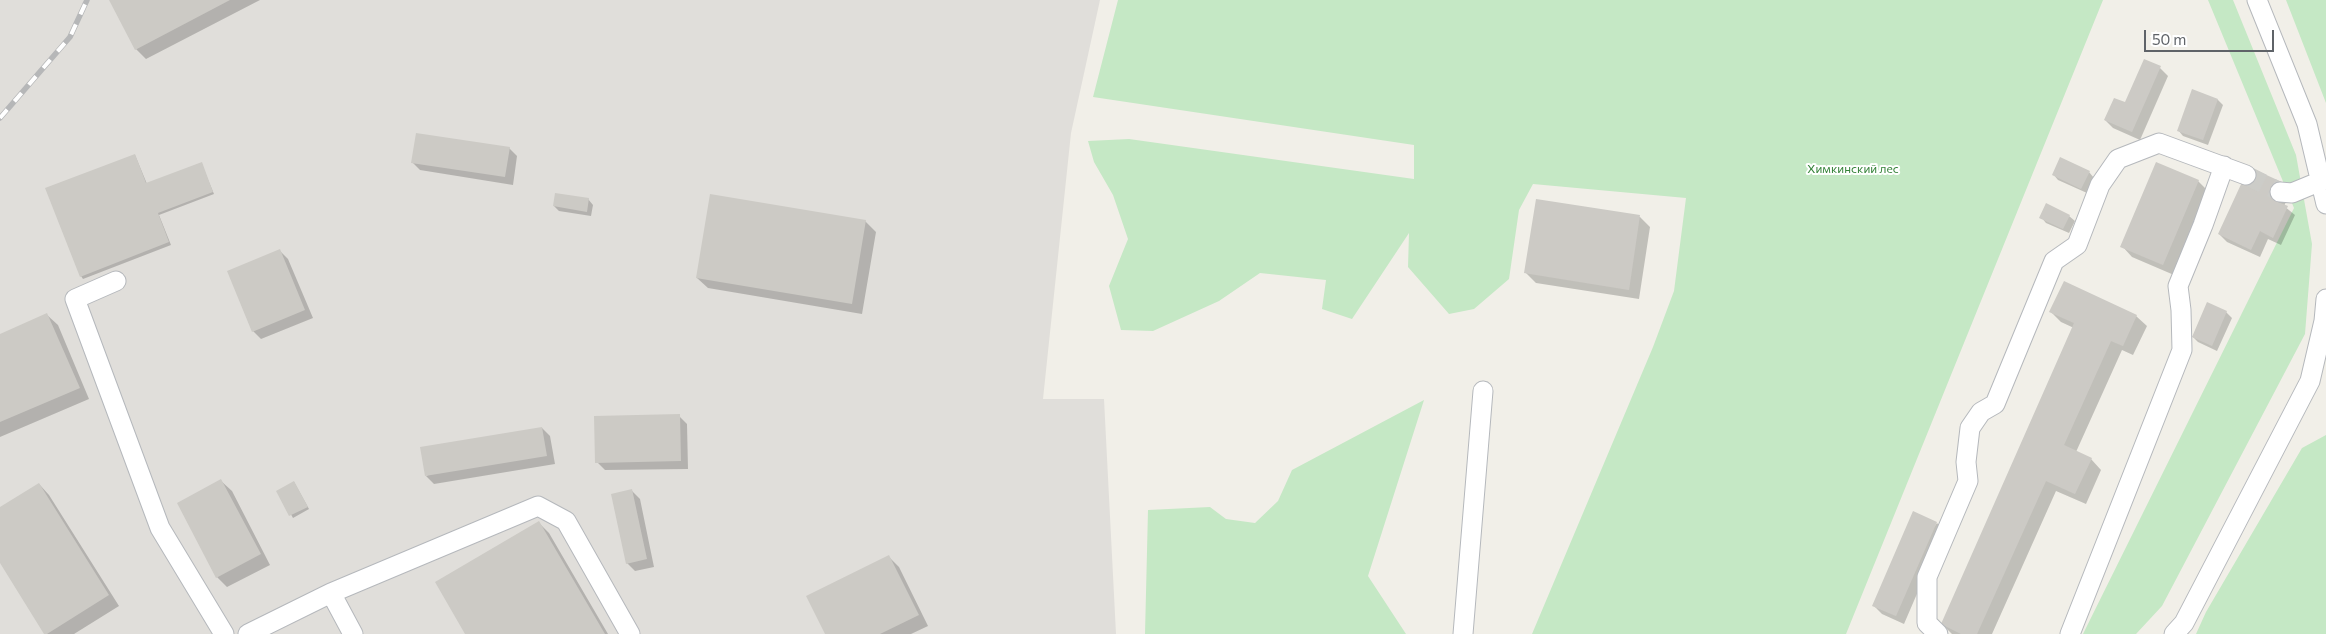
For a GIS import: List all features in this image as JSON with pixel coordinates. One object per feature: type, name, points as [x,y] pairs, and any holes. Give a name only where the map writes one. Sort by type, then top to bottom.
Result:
[{"type":"street","points":[[2257,0],[2307,124],[2326,204]]},
{"type":"street","points":[[1938,634],[1926,623],[1927,577],[1968,481],[1966,462],[1970,428],[1981,412],[1995,404],[2054,261],[2077,245],[2100,186],[2118,159],[2159,143],[2246,175]]},
{"type":"street","points":[[2070,634],[2182,350],[2178,286],[2203,225],[2224,166]]},
{"type":"street","points":[[2280,192],[2292,192],[2321,180]]},
{"type":"street","points":[[116,281],[75,299],[160,528],[224,634]]},
{"type":"street","points":[[2174,634],[2184,622],[2310,381],[2324,320],[2326,299]]},
{"type":"street","points":[[1463,634],[1483,391]]},
{"type":"street","points":[[248,634],[331,593],[538,506],[566,521],[630,634]]},
{"type":"street","points":[[331,593],[353,634]]},
{"type":"shaded area","points":[[0,0],[1100,0],[1071,133],[1043,399],[1104,399],[1116,634],[0,634]]},
{"type":"green space","name":"Химкинский лес","points":[[1118,0],[2103,0],[1846,634],[1532,634],[1653,347],[1674,291],[1686,198],[1533,184],[1519,210],[1509,279],[1474,309],[1449,314],[1408,267],[1409,233],[1352,319],[1322,309],[1326,280],[1260,273],[1219,301],[1153,331],[1121,330],[1109,286],[1128,239],[1113,195],[1094,162],[1088,141],[1129,139],[1414,179],[1414,145],[1093,97]]},
{"type":"green space","points":[[2208,0],[2233,0],[2296,155],[2312,244],[2305,334],[2162,606],[2136,634],[2083,634],[2294,208]]},
{"type":"green space","points":[[2286,0],[2326,0],[2326,103]]},
{"type":"green space","points":[[1424,400],[1368,576],[1406,634],[1145,634],[1148,510],[1210,507],[1226,519],[1255,523],[1278,501],[1292,470]]},
{"type":"green space","points":[[2326,435],[2326,634],[2196,634],[2206,612],[2302,448]]},
{"type":"building","points":[[109,0],[230,0],[135,50]]},
{"type":"building","points":[[2144,59],[2161,66],[2132,132],[2104,120],[2114,98],[2125,102]]},
{"type":"building","points":[[2192,89],[2218,99],[2203,140],[2177,131]]},
{"type":"building","points":[[416,133],[510,147],[505,177],[411,163]]},
{"type":"building","points":[[135,154],[146,183],[202,162],[213,192],[158,213],[169,242],[80,277],[45,188]]},
{"type":"building","points":[[2060,157],[2090,171],[2081,189],[2052,175]]},
{"type":"building","points":[[2156,162],[2199,180],[2163,265],[2120,247]]},
{"type":"building","points":[[2249,167],[2284,183],[2275,201],[2288,206],[2273,238],[2260,231],[2251,250],[2218,234]]},
{"type":"building","points":[[555,193],[589,198],[587,212],[553,206]]},
{"type":"building","points":[[710,194],[866,220],[852,304],[696,278]]},
{"type":"building","points":[[1536,199],[1640,215],[1629,290],[1524,273]]},
{"type":"building","points":[[2046,203],[2070,215],[2063,229],[2039,218]]},
{"type":"building","points":[[280,249],[305,310],[252,332],[227,271]]},
{"type":"building","points":[[2064,281],[2137,315],[2123,346],[2111,341],[2064,445],[2092,458],[2075,494],[2046,481],[1977,634],[1961,634],[1941,624],[2074,323],[2049,312]]},
{"type":"building","points":[[2207,302],[2227,311],[2212,346],[2192,337]]},
{"type":"building","points":[[47,313],[80,388],[0,422],[0,334]]},
{"type":"building","points":[[680,414],[681,461],[595,463],[594,416]]},
{"type":"building","points":[[542,427],[547,456],[425,476],[420,447]]},
{"type":"building","points":[[221,479],[261,554],[216,578],[177,503]]},
{"type":"building","points":[[294,481],[308,507],[289,516],[276,491]]},
{"type":"building","points":[[39,483],[109,595],[47,634],[44,634],[0,563],[0,507]]},
{"type":"building","points":[[632,489],[647,559],[626,564],[611,494]]},
{"type":"building","points":[[1913,511],[1937,522],[1896,616],[1872,606]]},
{"type":"building","points":[[539,521],[605,634],[465,634],[435,582]]},
{"type":"building","points":[[889,555],[919,615],[880,634],[825,634],[806,596]]},
{"type":"tunnel","points":[[2246,175],[2280,192]]},
{"type":"railway","points":[[0,118],[70,37],[87,0]]}]
